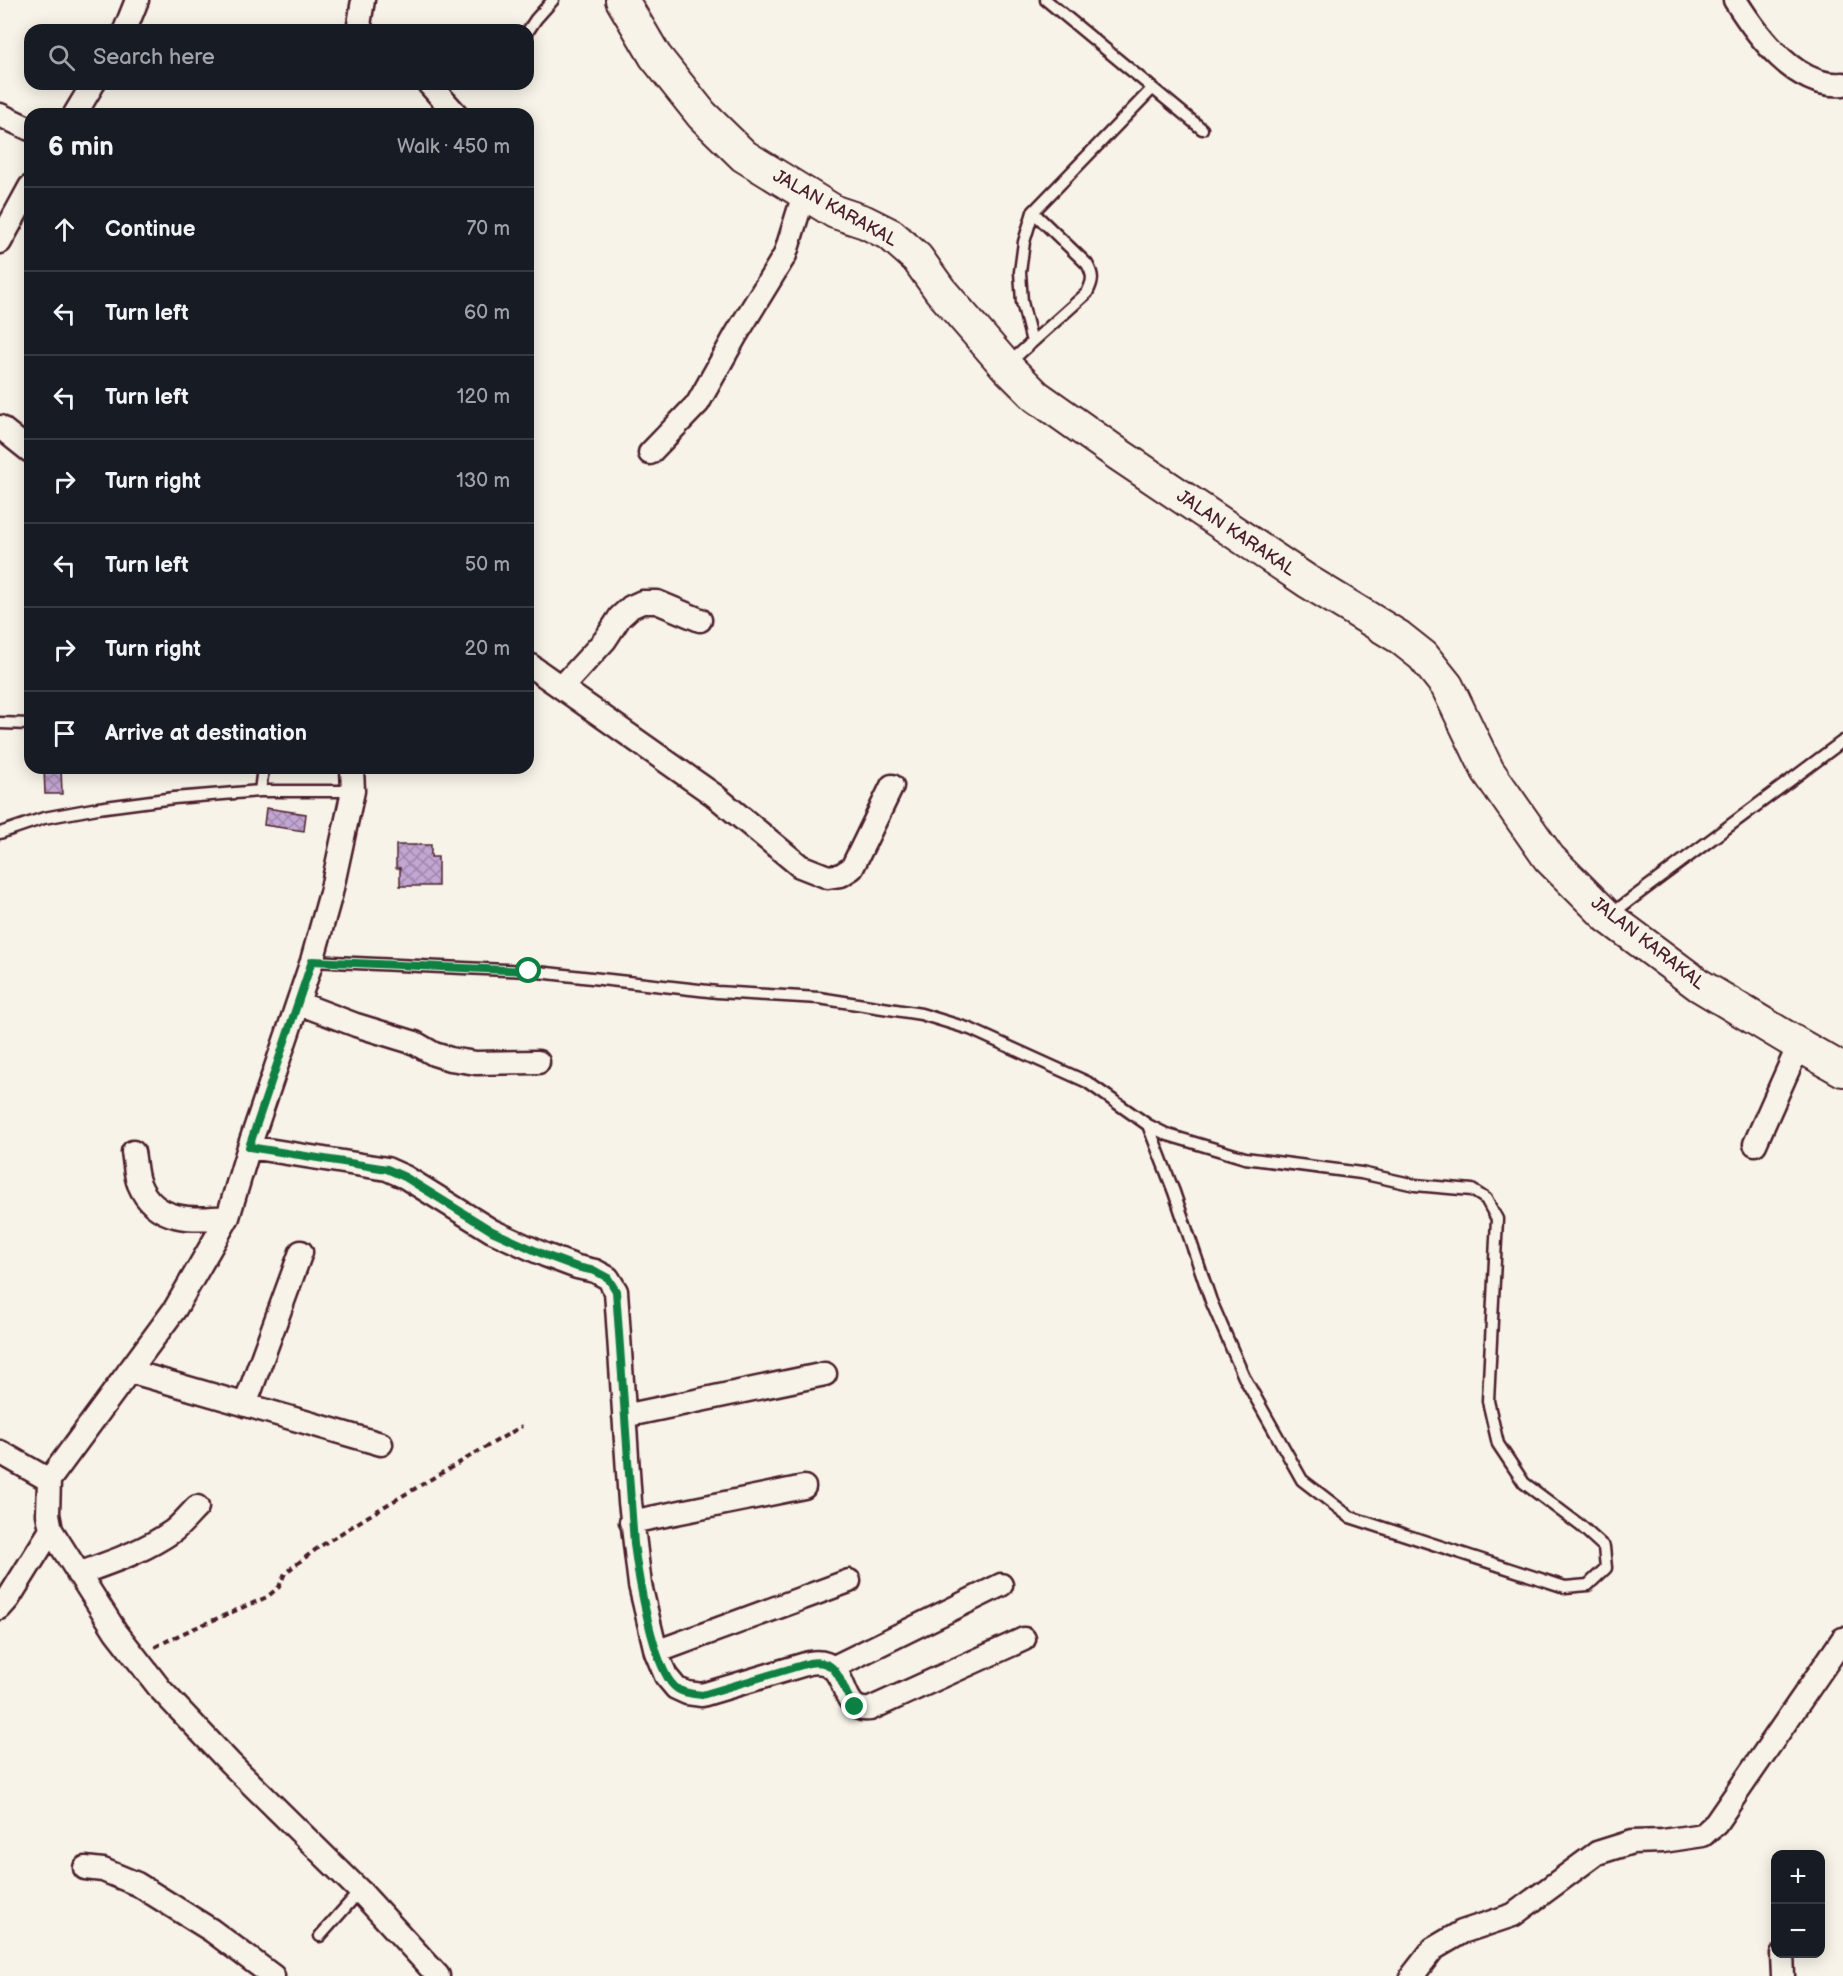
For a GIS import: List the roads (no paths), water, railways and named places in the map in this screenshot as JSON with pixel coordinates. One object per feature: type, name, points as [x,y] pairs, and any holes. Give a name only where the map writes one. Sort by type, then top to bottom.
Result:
[{"type":"main road","name":"JALAN KARAKAL","points":[[622,0],[655,56],[702,115],[744,156],[835,212],[866,222],[900,243],[917,258],[940,290],[1006,366],[1036,396],[1307,581],[1399,638],[1423,656],[1447,686],[1488,771],[1549,858],[1608,917],[1700,984],[1843,1070]]},
{"type":"street","points":[[127,24],[137,0]]},
{"type":"street","points":[[359,24],[363,0]]},
{"type":"street","points":[[1735,0],[1754,31],[1777,56],[1815,80],[1836,85],[1843,84]]},
{"type":"street","points":[[79,108],[89,90]]},
{"type":"street","points":[[434,90],[451,108]]},
{"type":"street","points":[[0,115],[24,126]]},
{"type":"street","points":[[650,453],[698,403],[736,334],[785,255],[804,194]]},
{"type":"street","points":[[0,242],[24,198]]},
{"type":"street","points":[[0,427],[24,446]]},
{"type":"street","points":[[562,687],[605,640],[620,617],[631,607],[642,602],[657,602],[700,620]]},
{"type":"street","points":[[534,668],[714,795],[800,866],[828,877],[841,875],[852,868],[892,786]]},
{"type":"street","points":[[352,774],[353,791],[331,894],[312,961],[249,1147],[228,1217],[175,1309],[49,1480],[47,1507],[51,1530],[78,1574],[116,1632],[161,1690],[230,1763],[360,1891],[438,1976]]},
{"type":"street","points":[[298,1003],[356,1025],[415,1043],[434,1054],[450,1059],[476,1063],[538,1062]]},
{"type":"street","points":[[1755,1144],[1799,1045]]},
{"type":"street","points":[[249,1147],[387,1169],[405,1177],[492,1231],[545,1255],[595,1271],[608,1278],[616,1291],[631,1522],[640,1585],[656,1652],[666,1676],[675,1688],[687,1693],[702,1695],[821,1660],[838,1675],[855,1707],[862,1710],[870,1709],[1024,1639]]},
{"type":"street","points":[[133,1152],[139,1184],[149,1202],[160,1211],[196,1220],[228,1217]]},
{"type":"street","points":[[245,1404],[301,1252]]},
{"type":"street","points":[[129,1371],[381,1444]]},
{"type":"street","points":[[624,1416],[825,1374]]},
{"type":"street","points":[[0,1452],[49,1480]]},
{"type":"street","points":[[631,1522],[804,1486]]},
{"type":"street","points":[[78,1574],[155,1543],[176,1529],[197,1507]]},
{"type":"street","points":[[3,1600],[51,1530]]},
{"type":"street","points":[[656,1652],[849,1581]]},
{"type":"street","points":[[832,1668],[1001,1585]]},
{"type":"street","points":[[1412,1976],[1433,1949],[1462,1932],[1513,1914],[1597,1853],[1632,1842],[1663,1841],[1703,1835],[1716,1823],[1843,1639]]},
{"type":"street","points":[[85,1868],[104,1870],[137,1884],[211,1930],[273,1976]]},
{"type":"street","points":[[1782,1958],[1783,1976]]},
{"type":"lane","points":[[533,24],[553,0]]},
{"type":"lane","points":[[1046,0],[1202,129]]},
{"type":"lane","points":[[1032,342],[1022,302],[1020,272],[1024,242],[1033,212],[1152,88]]},
{"type":"lane","points":[[1006,366],[1088,293],[1093,281],[1093,273],[1088,264],[1033,212]]},
{"type":"lane","points":[[0,723],[24,724]]},
{"type":"lane","points":[[1608,917],[1843,741]]},
{"type":"lane","points":[[260,791],[262,774]]},
{"type":"lane","points":[[0,833],[44,818],[174,798],[260,791],[353,791]]},
{"type":"lane","points":[[312,961],[529,971],[717,992],[819,998],[921,1014],[970,1029],[1088,1082],[1148,1125],[1168,1135],[1245,1158],[1361,1173],[1415,1185],[1472,1190],[1486,1199],[1497,1219],[1488,1401],[1498,1444],[1524,1483],[1581,1526],[1604,1547],[1606,1568],[1588,1585],[1565,1587],[1350,1517],[1302,1480],[1244,1377],[1211,1301],[1174,1192],[1148,1125]]},
{"type":"lane","points":[[320,1936],[360,1891]]}]
